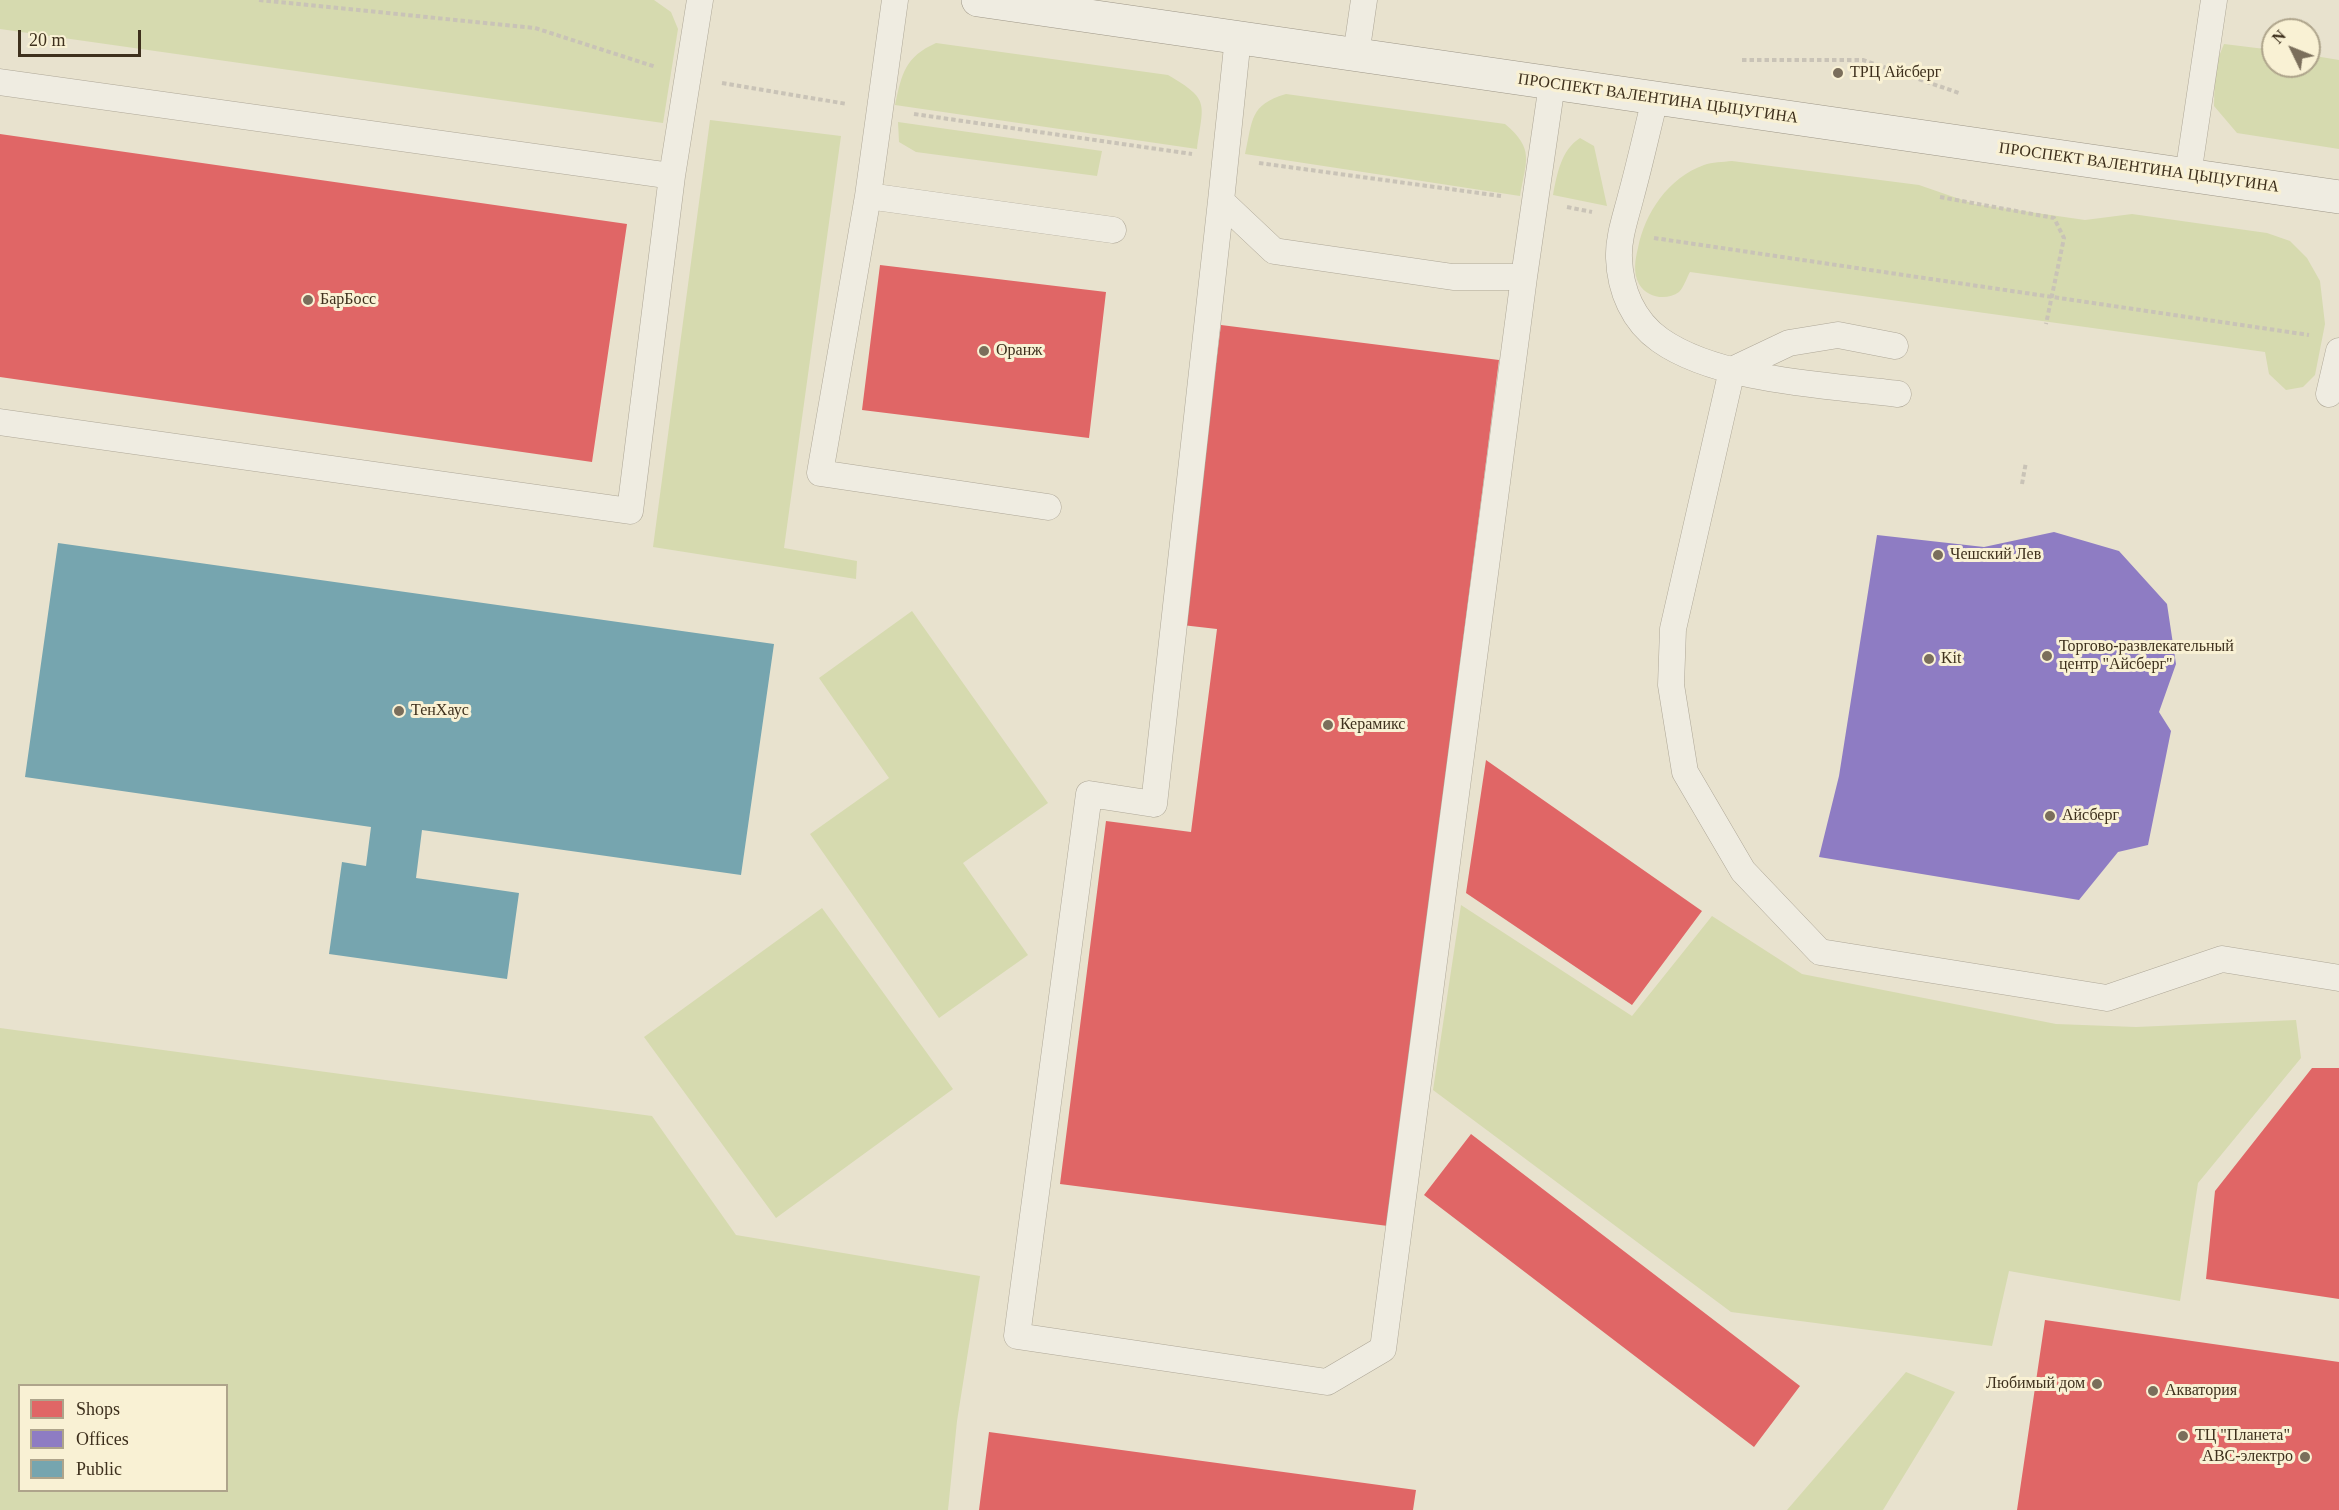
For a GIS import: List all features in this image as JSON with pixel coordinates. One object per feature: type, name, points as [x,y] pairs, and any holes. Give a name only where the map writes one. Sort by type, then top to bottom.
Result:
[{"type":"street","name":"ПРОСПЕКТ ВАЛЕНТИНА ЦЫЦУГИНА","points":[[978,0],[1071,7],[1238,37],[1356,55],[2339,197]]},
{"type":"lane","points":[[0,422],[630,511],[672,176],[700,0]]},
{"type":"lane","points":[[895,0],[868,196],[820,472],[1048,507]]},
{"type":"lane","points":[[1356,55],[1364,0]]},
{"type":"lane","points":[[2188,175],[2214,0]]},
{"type":"lane","points":[[1238,37],[1154,804],[1089,794],[1017,1336],[1327,1382],[1383,1349],[1524,277],[1552,84]]},
{"type":"lane","points":[[0,82],[672,176]]},
{"type":"lane","points":[[1655,99],[1623,226],[1619,256],[1621,287],[1634,314],[1659,339],[1695,359],[1732,370],[1898,394]]},
{"type":"lane","points":[[868,196],[1113,230]]},
{"type":"lane","points":[[1221,201],[1274,252],[1453,277],[1524,277]]},
{"type":"lane","points":[[1732,370],[1789,343],[1838,335],[1895,346]]},
{"type":"lane","points":[[2329,394],[2330,344]]},
{"type":"lane","points":[[1732,370],[1673,629],[1671,685],[1685,772],[1743,871],[1820,952],[2108,998],[2222,959],[2339,978]]},
{"type":"path","points":[[259,0],[535,28],[688,78],[880,110],[1535,200],[1596,213],[1646,237],[2052,298],[2330,344]]},
{"type":"path","points":[[1742,60],[1863,60],[1959,93]]},
{"type":"path","points":[[1941,197],[2054,218],[2064,238],[2046,324]]},
{"type":"path","points":[[2022,484],[2026,462]]},
{"type":"green space","points":[[0,0],[654,0],[671,12],[678,29],[663,123],[0,29]]},
{"type":"green space","points":[[936,43],[1168,75],[1192,91],[1201,104],[1197,149],[895,105],[906,67],[918,54]]},
{"type":"green space","points":[[2224,44],[2261,49],[2261,78],[2321,78],[2321,57],[2339,60],[2339,149],[2237,133],[2214,106],[2215,66]]},
{"type":"green space","points":[[1286,94],[1505,124],[1515,133],[1525,149],[1526,164],[1520,196],[1245,154],[1252,123],[1259,109],[1274,98]]},
{"type":"green space","points":[[710,120],[841,136],[784,548],[857,561],[856,579],[653,547]]},
{"type":"green space","points":[[898,122],[1102,151],[1097,176],[916,152],[899,142]]},
{"type":"green space","points":[[1580,138],[1594,146],[1607,206],[1553,195],[1564,156]]},
{"type":"green space","points":[[1732,161],[1919,185],[1974,204],[2085,220],[2132,214],[2267,233],[2290,241],[2307,258],[2320,281],[2325,324],[2315,375],[2303,387],[2286,390],[2269,374],[2265,352],[1690,272],[1681,290],[1674,295],[1658,297],[1647,292],[1637,280],[1635,262],[1641,235],[1652,210],[1669,188],[1691,171],[1707,164]]},
{"type":"green space","points":[[912,611],[1048,803],[963,863],[1028,955],[939,1018],[810,834],[889,778],[819,678]]},
{"type":"green space","points":[[1461,905],[1632,1016],[1712,916],[1802,974],[2056,1024],[2136,1027],[2296,1020],[2301,1058],[2198,1183],[2180,1301],[2009,1271],[1992,1346],[1731,1312],[1433,1090]]},
{"type":"green space","points":[[822,908],[953,1089],[776,1218],[644,1037]]},
{"type":"green space","points":[[0,1028],[652,1116],[736,1235],[980,1276],[957,1421],[948,1510],[0,1510]]},
{"type":"green space","points":[[1906,1372],[1955,1392],[1883,1510],[1787,1510]]},
{"type":"building: Shops","name":"БарБосс","points":[[0,134],[627,224],[592,462],[0,377]]},
{"type":"building: Shops","name":"Оранж","points":[[880,265],[1106,292],[1089,438],[862,410]]},
{"type":"building: Shops","name":"Керамикс","points":[[1221,325],[1499,360],[1388,1226],[1060,1184],[1106,821],[1191,832],[1217,629],[1182,625]]},
{"type":"building: Shops","points":[[1486,760],[1702,911],[1632,1005],[1466,893]]},
{"type":"building: Shops","points":[[2312,1068],[2339,1068],[2339,1299],[2206,1279],[2215,1191]]},
{"type":"building: Shops","points":[[1471,1134],[1800,1386],[1754,1447],[1424,1195]]},
{"type":"building: Shops","name":"ТЦ \"Планета\"","points":[[2045,1320],[2339,1362],[2339,1510],[2017,1510]]},
{"type":"building: Shops","points":[[989,1432],[1416,1490],[1413,1510],[979,1510]]},
{"type":"building: Offices","points":[[2054,532],[2119,551],[2167,604],[2176,664],[2159,712],[2171,731],[2148,845],[2118,852],[2079,900],[1819,857],[1839,776],[1877,535],[1984,547]]},
{"type":"building: Public","name":"ТенХаус","points":[[58,543],[774,644],[741,875],[422,830],[416,878],[519,893],[507,979],[329,954],[342,862],[366,866],[371,827],[25,777]]},
{"type":"place","name":"ТРЦ Айсберг","points":[[1838,73]]},
{"type":"place","name":"БарБосс","points":[[308,300]]},
{"type":"place","name":"Оранж","points":[[984,351]]},
{"type":"place","name":"Чешский Лев","points":[[1938,555]]},
{"type":"place","name":"Торгово-развлекательный центр \"Айсберг\"","points":[[2047,656]]},
{"type":"place","name":"Kit","points":[[1929,659]]},
{"type":"place","name":"ТенХаус","points":[[399,711]]},
{"type":"place","name":"Керамикс","points":[[1328,725]]},
{"type":"place","name":"Айсберг","points":[[2050,816]]},
{"type":"place","name":"Любимый дом","points":[[2097,1384]]},
{"type":"place","name":"Акватория","points":[[2153,1391]]},
{"type":"place","name":"ТЦ \"Планета\"","points":[[2183,1436]]},
{"type":"place","name":"АВС-электро","points":[[2305,1457]]}]
